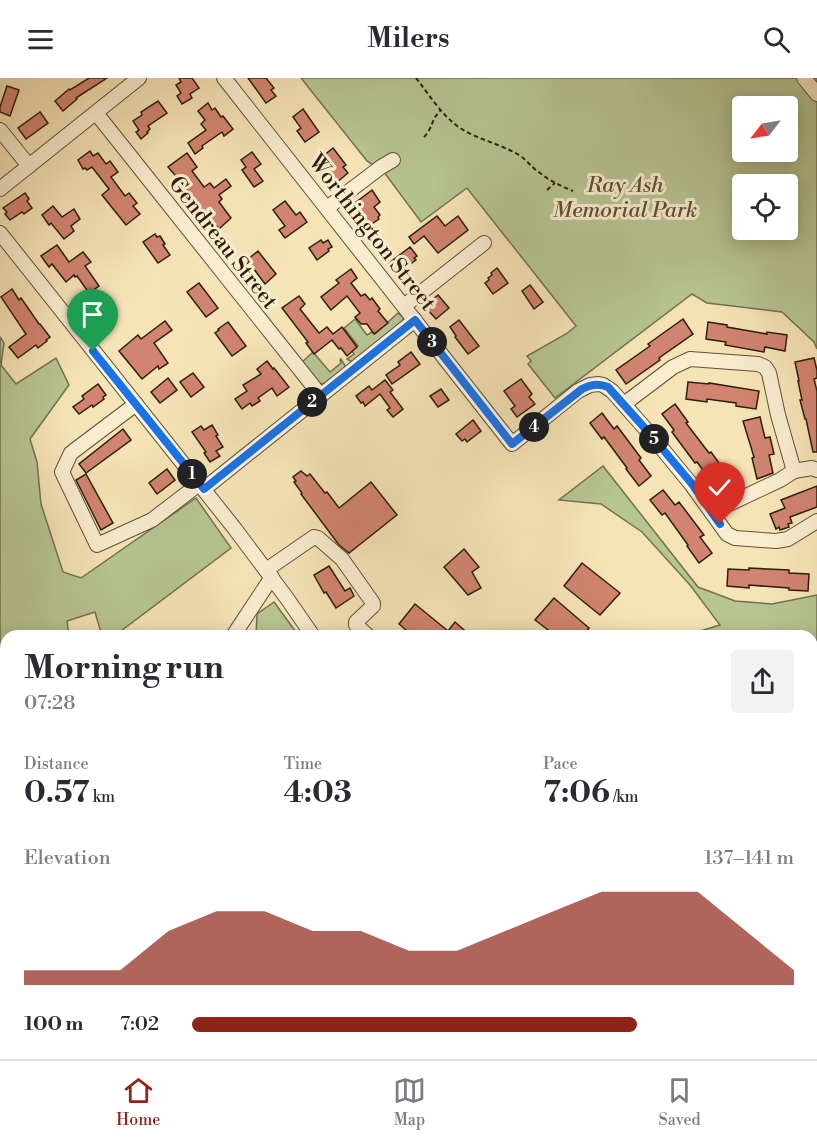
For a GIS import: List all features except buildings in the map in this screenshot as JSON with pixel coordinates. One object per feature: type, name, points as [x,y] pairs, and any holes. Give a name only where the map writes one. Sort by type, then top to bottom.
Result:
[{"type":"street","points":[[0,189],[139,78]]},
{"type":"street","name":"Worthington Street","points":[[224,78],[512,444],[590,385],[603,385],[612,391],[624,405]]},
{"type":"street","points":[[804,78],[817,94]]},
{"type":"street","name":"Gendreau Street","points":[[96,113],[321,396]]},
{"type":"street","points":[[0,130],[29,166]]},
{"type":"street","points":[[327,208],[393,160]]},
{"type":"street","points":[[0,233],[202,487],[309,630]]},
{"type":"street","points":[[404,306],[484,243]]},
{"type":"street","points":[[136,404],[71,453],[62,472],[97,545],[152,520],[202,487],[321,396],[415,320]]},
{"type":"street","points":[[794,471],[769,373],[765,367],[758,364],[690,359],[673,367],[624,405],[671,459],[727,534],[735,538],[776,541],[789,539],[817,522]]},
{"type":"street","points":[[712,512],[794,471],[812,468],[817,470]]},
{"type":"street","points":[[236,630],[269,574],[315,537],[342,559],[373,603],[373,606],[356,622],[361,630]]},
{"type":"path","points":[[416,78],[441,110],[458,127],[521,156],[531,168],[573,191]]},
{"type":"path","points":[[424,137],[441,110]]},
{"type":"path","points":[[547,190],[555,183]]},
{"type":"green space","name":"Ray Ash Memorial Park","points":[[301,78],[817,78],[817,349],[814,342],[782,312],[707,303],[692,294],[555,398],[528,364],[531,361],[527,356],[576,326],[467,188],[421,222],[384,172],[367,161]]},
{"type":"green space","points":[[398,313],[403,317],[403,322],[352,362],[347,359],[354,354],[352,351],[358,346],[344,328],[355,319],[367,335],[372,332],[375,334]]},
{"type":"green space","points":[[0,337],[4,343],[1,365],[16,384],[56,358],[69,385],[30,439],[37,462],[41,504],[63,572],[81,578],[196,498],[231,548],[122,630],[100,630],[95,612],[67,621],[68,630],[0,630]]},
{"type":"green space","points":[[313,352],[330,372],[341,363],[341,359],[346,367],[326,383],[320,384],[302,362]]},
{"type":"green space","points":[[603,466],[698,587],[735,601],[772,604],[817,595],[817,630],[704,630],[720,625],[690,585],[642,532],[601,504],[559,500]]},
{"type":"green space","points":[[274,602],[295,630],[256,630],[257,614]]},
{"type":"route","points":[[93,351],[204,489],[415,320],[512,444],[582,389],[599,384],[608,387],[692,484],[720,524]]}]
